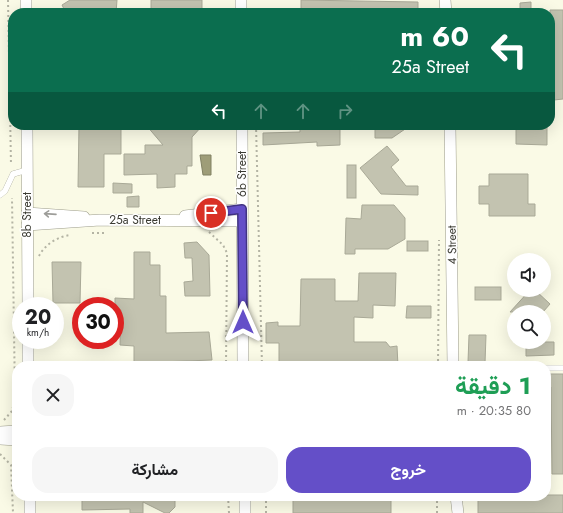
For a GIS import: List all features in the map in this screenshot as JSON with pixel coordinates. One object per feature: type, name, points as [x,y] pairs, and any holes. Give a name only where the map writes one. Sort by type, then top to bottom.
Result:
[{"type":"street","name":"8b Street","points":[[27,130],[28,297]]},
{"type":"street","name":"6b Street","points":[[242,130],[243,361]]},
{"type":"street","name":"4 Street","points":[[450,130],[453,361]]},
{"type":"street","name":"25a Street","points":[[169,220],[242,209]]},
{"type":"street","name":"25a Street","points":[[27,213],[81,216],[100,220]]},
{"type":"street","name":"25a Street","points":[[27,225],[100,220],[242,221]]},
{"type":"street","points":[[28,349],[28,361]]},
{"type":"street","points":[[0,427],[12,430]]},
{"type":"street","points":[[0,439],[12,440]]},
{"type":"street","points":[[30,501],[30,513]]},
{"type":"street","points":[[245,501],[245,513]]},
{"type":"street","points":[[451,513],[452,501]]},
{"type":"street","points":[[457,501],[458,513]]},
{"type":"lane","points":[[0,195],[5,191],[11,177],[16,172],[27,170]]},
{"type":"lane","points":[[551,368],[563,368]]},
{"type":"path","points":[[10,130],[14,361]]},
{"type":"path","points":[[256,130],[262,361]]},
{"type":"path","points":[[207,231],[216,237],[227,253],[226,361]]},
{"type":"path","points":[[88,234],[111,232]]},
{"type":"path","points":[[39,259],[40,254],[46,246],[65,235],[73,234]]},
{"type":"path","points":[[438,361],[439,234]]},
{"type":"path","points":[[0,427],[12,411]]},
{"type":"path","points":[[0,454],[12,465]]},
{"type":"path","points":[[13,501],[13,513]]},
{"type":"path","points":[[228,501],[229,513]]},
{"type":"path","points":[[266,501],[266,513]]},
{"type":"path","points":[[437,501],[437,513]]},
{"type":"shaded area","points":[[200,155],[211,155],[211,175],[203,175]]},
{"type":"building","points":[[70,0],[117,0],[116,8],[64,8],[62,5]]},
{"type":"building","points":[[151,0],[202,0],[202,8],[151,8]]},
{"type":"building","points":[[301,0],[418,2],[418,8],[301,8]]},
{"type":"building","points":[[531,2],[531,8],[520,8],[520,3]]},
{"type":"building","points":[[555,10],[563,10],[563,99],[555,100]]},
{"type":"building","points":[[79,130],[121,130],[121,154],[104,154],[104,187],[78,187]]},
{"type":"building","points":[[150,130],[198,130],[192,137],[192,166],[187,166],[187,174],[175,174],[175,187],[157,188],[157,174],[124,175],[124,154],[145,154],[145,145],[163,145]]},
{"type":"building","points":[[300,130],[340,130],[340,145],[317,146],[317,142],[263,145],[263,133],[300,132]]},
{"type":"building","points":[[375,130],[404,130],[392,138],[375,138]]},
{"type":"building","points":[[516,130],[547,130],[547,145],[516,144]]},
{"type":"building","points":[[387,146],[399,160],[391,167],[406,186],[418,186],[418,195],[381,194],[360,168]]},
{"type":"building","points":[[347,165],[356,165],[356,198],[347,198]]},
{"type":"building","points":[[489,174],[528,174],[528,204],[535,204],[535,216],[489,216],[489,204],[479,204],[479,186],[489,186]]},
{"type":"building","points":[[113,183],[132,184],[132,193],[113,193]]},
{"type":"building","points":[[139,196],[139,207],[127,207],[127,197]]},
{"type":"building","points":[[362,205],[394,205],[405,218],[405,239],[388,249],[355,249],[355,254],[345,254],[346,218],[361,219]]},
{"type":"building","points":[[407,241],[428,241],[428,251],[407,251]]},
{"type":"building","points":[[197,242],[209,255],[210,296],[185,296],[184,282],[193,281],[192,258],[185,258],[184,243]]},
{"type":"building","points":[[134,252],[150,252],[150,265],[160,265],[160,296],[166,296],[166,333],[209,332],[212,360],[134,361],[134,346],[124,345],[124,298],[134,299]]},
{"type":"building","points":[[52,262],[81,262],[80,297],[72,297],[72,303],[64,303],[64,297],[53,297]]},
{"type":"building","points":[[359,273],[396,273],[395,306],[373,305],[373,318],[354,317],[354,342],[386,342],[390,347],[397,346],[398,361],[279,361],[279,343],[266,343],[266,323],[278,322],[278,326],[300,326],[301,279],[335,279],[335,301],[358,301]]},
{"type":"building","points":[[475,287],[501,287],[501,300],[475,300]]},
{"type":"building","points":[[524,297],[542,297],[550,304],[549,305],[516,305]]},
{"type":"building","points":[[407,306],[431,306],[431,318],[406,318]]},
{"type":"building","points":[[469,335],[486,335],[485,361],[468,361]]},
{"type":"building","points":[[551,342],[554,342],[554,355],[526,356],[526,349],[551,349]]},
{"type":"building","points":[[551,374],[563,374],[563,474],[552,474]]},
{"type":"building","points":[[551,495],[563,495],[563,513],[478,513],[478,501],[551,501]]},
{"type":"building","points":[[82,501],[175,501],[175,507],[169,513],[165,513],[143,502],[143,513],[130,513],[130,509],[82,510]]},
{"type":"building","points":[[293,501],[391,501],[391,513],[293,513]]},
{"type":"route","points":[[211,213],[242,209],[243,322]]}]
